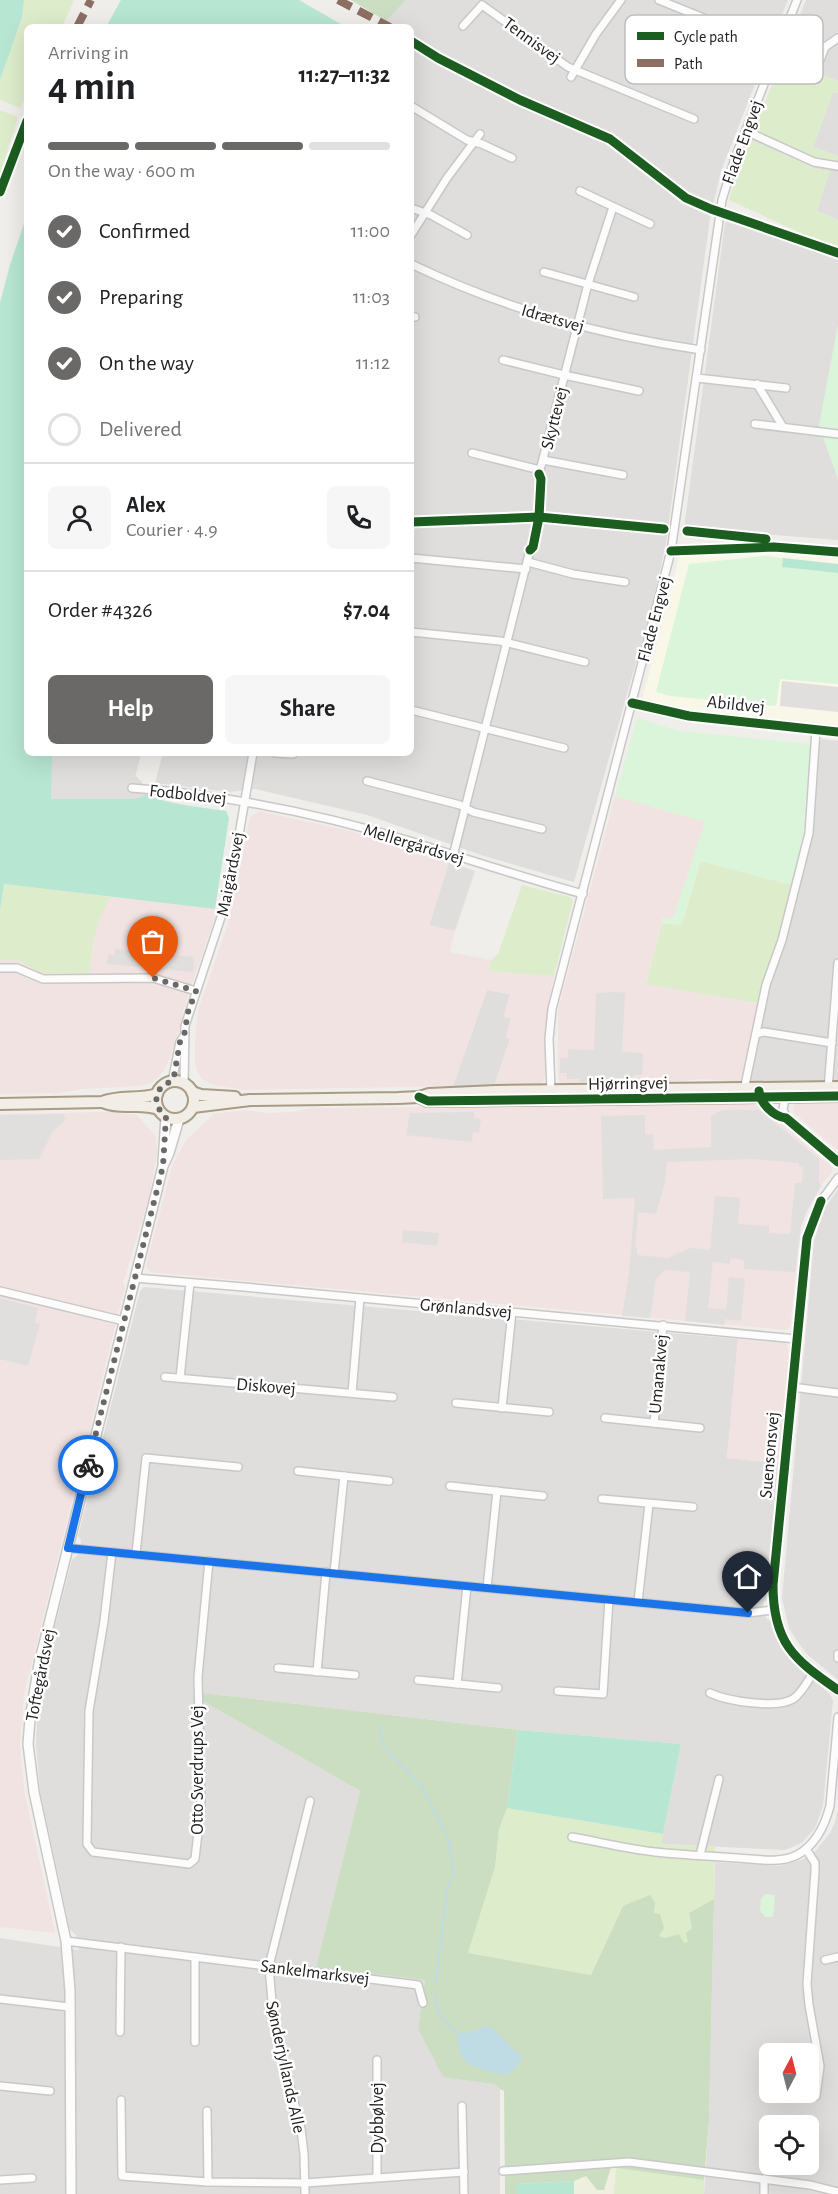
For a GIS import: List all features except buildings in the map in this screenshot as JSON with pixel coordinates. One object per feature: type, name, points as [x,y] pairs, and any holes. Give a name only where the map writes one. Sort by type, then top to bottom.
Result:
[{"type":"main road","points":[[102,1102],[109,1105],[152,1107],[162,1113],[179,1119],[188,1115],[193,1107],[192,1092],[184,1083],[172,1082],[160,1088],[157,1094],[162,1113]]},
{"type":"main road","name":"Hjørringvej","points":[[192,1092],[250,1100]]},
{"type":"main road","name":"Hjørringvej","points":[[193,1107],[250,1100],[419,1097],[429,1094],[551,1096],[833,1092]]},
{"type":"main road","points":[[0,1104],[102,1102],[110,1099],[149,1097],[157,1094]]},
{"type":"street","name":"Tennisvej","points":[[571,77],[596,34],[621,0]]},
{"type":"street","points":[[659,0],[696,15]]},
{"type":"street","name":"Flade Engvej","points":[[791,15],[797,0]]},
{"type":"street","name":"Tennisvej","points":[[463,26],[475,10],[482,5],[568,67],[694,119]]},
{"type":"street","points":[[823,52],[825,47],[838,38]]},
{"type":"street","name":"Flade Engvej","points":[[551,1096],[549,1039],[552,1009],[671,551],[722,200],[764,84]]},
{"type":"street","points":[[414,108],[467,140],[512,158]]},
{"type":"street","points":[[746,131],[814,162],[838,166]]},
{"type":"street","points":[[414,230],[480,134]]},
{"type":"street","points":[[580,191],[650,224]]},
{"type":"street","name":"Skyttevej","points":[[472,453],[540,472],[588,284],[613,207]]},
{"type":"street","points":[[414,209],[467,235]]},
{"type":"street","name":"Idrætsvej","points":[[414,265],[489,298],[578,326],[701,350]]},
{"type":"street","points":[[544,272],[634,297]]},
{"type":"street","name":"Skyttevej","points":[[503,360],[639,391]]},
{"type":"street","points":[[697,378],[786,388]]},
{"type":"street","points":[[758,384],[783,427]]},
{"type":"street","points":[[755,424],[838,434]]},
{"type":"street","name":"Skyttevej","points":[[543,460],[623,475]]},
{"type":"street","points":[[453,856],[530,550]]},
{"type":"street","points":[[414,558],[527,566],[625,582]]},
{"type":"street","points":[[414,632],[508,643],[585,662]]},
{"type":"street","name":"Abildvej","points":[[632,703],[689,716],[838,732]]},
{"type":"street","points":[[414,711],[564,748]]},
{"type":"street","points":[[744,1093],[766,985],[782,940],[809,833],[816,730]]},
{"type":"street","name":"Maigårdsvej","points":[[184,1083],[184,1036],[188,1012],[229,893],[252,756]]},
{"type":"street","points":[[367,782],[542,829]]},
{"type":"street","name":"Fodboldvej","points":[[132,788],[188,792],[244,801]]},
{"type":"street","name":"Mellergårdsvej","points":[[244,801],[358,827],[583,894]]},
{"type":"street","points":[[833,1092],[832,1042],[838,963]]},
{"type":"street","points":[[0,968],[17,968],[43,979],[153,978],[196,991]]},
{"type":"street","points":[[756,1034],[764,1032],[832,1042]]},
{"type":"street","name":"Maigårdsvej","points":[[172,1082],[180,1042],[184,1036]]},
{"type":"street","points":[[786,1092],[783,1109],[786,1118],[838,1161]]},
{"type":"street","points":[[759,1093],[768,1107],[780,1118],[786,1118]]},
{"type":"street","name":"Toftegårdsvej","points":[[162,1113],[163,1166]]},
{"type":"street","name":"Toftegårdsvej","points":[[71,2194],[66,1941],[37,1812],[28,1744],[30,1719],[39,1664],[124,1321],[163,1166],[179,1119]]},
{"type":"street","name":"Suensonsvej","points":[[838,1178],[821,1201],[809,1230],[773,1585],[773,1610],[789,1648],[813,1673],[838,1690]]},
{"type":"street","name":"Grønlandsvej","points":[[135,1278],[797,1339]]},
{"type":"street","points":[[180,1378],[190,1283]]},
{"type":"street","points":[[0,1291],[124,1321]]},
{"type":"street","points":[[352,1393],[360,1298]]},
{"type":"street","points":[[502,1407],[512,1312]]},
{"type":"street","name":"Umanakvej","points":[[654,1423],[663,1325]]},
{"type":"street","name":"Diskovej","points":[[165,1377],[393,1397]]},
{"type":"street","name":"Suensonsvej","points":[[792,1388],[838,1394]]},
{"type":"street","points":[[456,1402],[549,1412]]},
{"type":"street","name":"Umanakvej","points":[[605,1418],[700,1428]]},
{"type":"street","points":[[136,1554],[146,1458],[238,1467]]},
{"type":"street","points":[[298,1471],[389,1481]]},
{"type":"street","points":[[317,1672],[344,1476]]},
{"type":"street","points":[[450,1486],[543,1496]]},
{"type":"street","points":[[487,1588],[497,1491]]},
{"type":"street","points":[[602,1499],[693,1508]]},
{"type":"street","points":[[638,1602],[649,1504]]},
{"type":"street","points":[[68,1548],[748,1613],[773,1610]]},
{"type":"street","name":"Otto Sverdrups Vej","points":[[112,1552],[104,1621],[89,1711],[87,1844],[93,1852],[189,1864],[195,1859],[201,1805],[198,1677],[209,1561]]},
{"type":"street","points":[[458,1684],[467,1586]]},
{"type":"street","points":[[558,1691],[603,1694],[609,1599]]},
{"type":"street","points":[[278,1668],[355,1676]]},
{"type":"street","points":[[710,1693],[722,1699],[775,1704],[785,1702],[801,1692],[813,1673]]},
{"type":"street","points":[[418,1680],[498,1688]]},
{"type":"street","points":[[572,1838],[653,1852],[779,1860],[797,1855],[806,1849],[822,1830],[830,1806],[838,1717]]},
{"type":"street","points":[[700,1855],[719,1779]]},
{"type":"street","name":"Sønderjyllands Alle","points":[[305,2194],[301,2129],[274,2025],[269,1966],[310,1801]]},
{"type":"street","points":[[806,1849],[814,1863],[815,1871],[807,1984],[816,2043]]},
{"type":"street","name":"Sankelmarksvej","points":[[66,1941],[418,1985],[423,2003]]},
{"type":"street","points":[[120,2032],[121,1947]]},
{"type":"street","points":[[195,1957],[195,2042]]},
{"type":"street","points":[[825,1960],[838,1957]]},
{"type":"street","points":[[0,1999],[69,2007]]},
{"type":"street","name":"Dybbølvej","points":[[377,2060],[377,2177]]},
{"type":"street","points":[[0,2086],[50,2091]]},
{"type":"street","name":"Dybbølvej","points":[[121,2100],[122,2176],[208,2182],[304,2183],[464,2172]]},
{"type":"street","points":[[462,2106],[464,2194]]},
{"type":"street","points":[[207,2111],[208,2182]]},
{"type":"street","points":[[503,2171],[628,2162],[810,2185],[838,2192]]},
{"type":"street","points":[[0,2180],[32,2178]]},
{"type":"street","points":[[764,2179],[764,2194]]},
{"type":"shaded area","points":[[406,0],[788,0],[782,15],[625,15],[625,84],[755,84],[721,171],[710,218],[666,543],[652,606],[574,882],[484,856],[367,815],[255,789],[229,792],[155,783],[162,756],[414,756],[414,24],[383,24]]},
{"type":"shaded area","points":[[806,0],[838,0],[838,81],[823,75],[823,15],[800,15]]},
{"type":"shaded area","points":[[833,92],[838,93],[838,156],[813,147]]},
{"type":"shaded area","points":[[754,130],[826,162],[838,162],[838,220],[817,211],[829,171],[817,169],[750,140]]},
{"type":"shaded area","points":[[730,219],[838,257],[838,540],[684,528],[725,223]]},
{"type":"shaded area","points":[[770,550],[838,556],[838,725],[679,709],[642,700],[680,554]]},
{"type":"shaded area","points":[[782,681],[838,687],[838,712],[780,706]]},
{"type":"shaded area","points":[[822,739],[838,741],[838,1080],[749,1082],[769,986],[811,834],[818,743]]},
{"type":"shaded area","points":[[52,756],[140,756],[135,776],[149,794],[135,799],[51,799]]},
{"type":"shaded area","points":[[615,796],[705,822],[674,916],[671,920],[663,917],[646,983],[760,1004],[741,1082],[703,1079],[663,1083],[560,1085],[558,1010]]},
{"type":"shaded area","points":[[259,811],[354,832],[449,862],[429,925],[455,931],[450,952],[491,960],[489,971],[554,976],[548,1006],[547,1068],[540,1085],[494,1086],[510,1039],[506,1038],[511,1018],[504,1017],[510,994],[487,990],[453,1086],[245,1090],[213,1085],[202,1079],[195,1062],[198,1010],[228,924],[250,817]]},
{"type":"shaded area","points":[[449,862],[475,871],[455,931],[429,926]]},
{"type":"shaded area","points":[[111,897],[217,911],[183,1011],[180,1029],[162,1073],[152,1083],[139,1086],[83,1089],[59,1093],[0,1094],[0,960],[20,961],[42,973],[89,974],[95,935],[104,906]]},
{"type":"shaded area","points":[[115,949],[194,957],[193,972],[107,964],[108,955],[114,955]]},
{"type":"shaded area","points":[[487,990],[510,994],[504,1016],[511,1018],[506,1038],[510,1039],[494,1086],[453,1086]]},
{"type":"shaded area","points":[[596,993],[625,993],[622,1052],[643,1053],[642,1075],[633,1075],[632,1081],[581,1082],[580,1079],[567,1079],[567,1073],[560,1073],[560,1058],[568,1058],[568,1049],[594,1050]]},
{"type":"shaded area","points":[[796,1101],[838,1101],[838,1150],[793,1112]]},
{"type":"shaded area","points":[[739,1102],[754,1105],[769,1113],[832,1167],[832,1172],[822,1184],[801,1227],[790,1327],[786,1330],[150,1272],[146,1266],[172,1166],[186,1140],[214,1114],[246,1110],[265,1113],[294,1112],[311,1108]]},
{"type":"shaded area","points":[[722,1110],[760,1110],[819,1159],[821,1186],[801,1227],[795,1272],[744,1269],[744,1260],[730,1258],[730,1264],[713,1262],[708,1308],[726,1310],[729,1277],[745,1279],[741,1321],[725,1319],[724,1325],[685,1321],[690,1272],[665,1270],[656,1279],[650,1318],[622,1316],[629,1274],[635,1198],[603,1199],[601,1116],[645,1115],[645,1134],[653,1134],[654,1150],[711,1147],[711,1116]],"holes":[[[752,1159],[799,1163],[799,1167],[803,1167],[802,1183],[795,1183],[790,1234],[769,1233],[769,1226],[738,1224],[740,1198],[715,1196],[710,1250],[690,1248],[668,1258],[637,1255],[637,1248],[635,1248],[638,1212],[656,1214],[665,1183],[667,1162]]]},
{"type":"shaded area","points":[[106,1112],[137,1115],[156,1137],[157,1153],[149,1198],[123,1283],[125,1286],[24,1695],[20,1744],[25,1794],[55,1933],[0,1927],[0,1114]]},
{"type":"shaded area","points":[[474,1112],[474,1118],[481,1119],[479,1133],[473,1132],[472,1142],[406,1135],[410,1113]]},
{"type":"shaded area","points":[[64,1114],[65,1121],[53,1131],[39,1159],[0,1160],[0,1115]]},
{"type":"shaded area","points":[[838,1189],[838,1680],[807,1654],[797,1641],[789,1628],[782,1598],[814,1241],[824,1210]]},
{"type":"shaded area","points":[[403,1230],[439,1233],[437,1246],[402,1242]]},
{"type":"shaded area","points":[[144,1287],[738,1339],[727,1458],[778,1463],[766,1600],[763,1603],[766,1618],[772,1622],[776,1636],[794,1663],[830,1694],[833,1701],[823,1806],[815,1828],[802,1843],[785,1850],[661,1844],[681,1744],[518,1730],[202,1693],[201,1700],[360,1791],[316,1967],[425,1980],[418,2028],[500,2089],[500,2194],[0,2194],[0,1938],[79,1950],[76,1935],[70,1930],[40,1790],[36,1744],[37,1721],[44,1668],[72,1560],[79,1554],[81,1540],[78,1536],[140,1291]]},
{"type":"shaded area","points":[[0,1298],[38,1308],[35,1323],[40,1324],[28,1366],[0,1359]]},
{"type":"shaded area","points":[[738,1339],[786,1343],[790,1351],[783,1411],[779,1411],[779,1415],[783,1416],[778,1463],[727,1458]]},
{"type":"shaded area","points":[[838,1809],[838,2194],[704,2194],[709,2121],[715,1862],[779,1866],[804,1859],[814,1853],[830,1833]]},
{"type":"green space","points":[[0,0],[24,0],[22,17],[0,80]]},
{"type":"green space","points":[[24,0],[74,0],[63,24],[24,24],[24,100],[20,108],[0,100],[0,80],[22,17]]},
{"type":"green space","points":[[121,0],[299,0],[341,24],[108,24]]},
{"type":"green space","points":[[351,0],[406,0],[386,21]]},
{"type":"green space","points":[[823,75],[838,81],[838,93],[833,92],[813,147],[838,156],[838,162],[826,162],[754,130],[772,84],[823,84]]},
{"type":"green space","points":[[0,110],[18,117],[0,174]]},
{"type":"green space","points":[[750,140],[817,169],[830,171],[817,211],[838,220],[838,250],[729,200]]},
{"type":"green space","points":[[24,224],[24,756],[140,756],[135,776],[150,795],[175,803],[226,811],[229,818],[215,909],[4,884],[0,910],[0,303]]},
{"type":"green space","points":[[838,324],[838,480],[819,425]]},
{"type":"green space","points":[[765,556],[783,558],[783,567],[838,573],[838,684],[780,679],[776,706],[670,696],[656,692],[689,564]]},
{"type":"green space","points":[[783,558],[838,564],[838,573],[782,567]]},
{"type":"green space","points":[[637,718],[680,731],[811,744],[802,840],[792,885],[704,862],[700,863],[682,925],[662,923],[663,917],[671,919],[674,915],[705,822],[615,796]]},
{"type":"green space","points":[[704,862],[792,885],[779,939],[757,1003],[646,984],[662,923],[682,925],[700,863]]},
{"type":"green space","points":[[4,884],[111,897],[98,924],[89,974],[41,973],[20,961],[0,960],[0,910]]},
{"type":"green space","points":[[522,885],[570,897],[573,901],[554,976],[489,971],[491,960],[498,954]]},
{"type":"green space","points":[[202,1693],[518,1730],[507,1808],[499,1829],[495,1867],[468,1953],[591,1975],[623,1906],[650,1895],[655,1903],[654,1913],[660,1914],[664,1928],[659,1936],[665,1938],[679,1934],[684,1943],[688,1942],[686,1933],[692,1928],[689,1913],[714,1899],[709,2121],[704,2180],[611,2167],[604,2190],[597,2190],[586,2176],[574,2181],[517,2184],[517,2194],[505,2194],[504,2091],[495,2084],[443,2077],[418,2028],[425,1980],[316,1967],[360,1791],[201,1700]]},
{"type":"green space","points":[[518,1730],[681,1744],[663,1834],[507,1808]]},
{"type":"green space","points":[[507,1808],[663,1834],[661,1844],[715,1847],[714,1899],[689,1913],[692,1928],[688,1942],[684,1944],[658,1936],[654,1913],[623,1906],[591,1975],[468,1953],[495,1867],[499,1829]]},
{"type":"green space","points":[[765,1894],[775,1895],[773,1917],[765,1917],[760,1910],[761,1899]]},
{"type":"green space","points":[[611,2167],[616,2167],[614,2194],[574,2194],[574,2181],[586,2176],[596,2190]]},
{"type":"green space","points":[[616,2167],[704,2180],[704,2194],[614,2194]]},
{"type":"green space","points":[[574,2181],[574,2194],[517,2194],[517,2184]]},
{"type":"water","points":[[489,2026],[523,2058],[509,2073],[499,2074],[483,2070],[470,2064],[461,2055],[458,2033]]},
{"type":"waterway","points":[[379,1725],[384,1747],[423,1788],[448,1838],[454,1876],[447,1888],[436,1983]]},
{"type":"waterway","points":[[435,1992],[436,2004],[441,2015],[458,2033]]},
{"type":"marked path","points":[[79,24],[91,0]]},
{"type":"marked path","points":[[338,0],[384,24]]},
{"type":"cycle path","points":[[414,43],[438,58],[520,100],[610,139],[686,198],[711,209],[838,253]]},
{"type":"cycle path","points":[[0,192],[24,129]]},
{"type":"cycle path","points":[[530,550],[533,547],[539,517],[541,479],[539,474]]},
{"type":"cycle path","points":[[414,522],[539,517],[664,529]]},
{"type":"cycle path","points":[[687,531],[766,539]]},
{"type":"cycle path","points":[[671,551],[774,547],[838,552]]},
{"type":"cycle path","points":[[632,703],[689,716],[838,732]]},
{"type":"cycle path","points":[[759,1091],[768,1109],[786,1118],[838,1162]]},
{"type":"cycle path","points":[[419,1097],[428,1101],[838,1096]]},
{"type":"cycle path","points":[[821,1201],[807,1238],[773,1585],[777,1621],[789,1647],[809,1669],[838,1690]]},
{"type":"way so far","points":[[88,1465],[163,1166],[164,1137],[167,1125],[166,1117],[158,1109],[157,1094],[160,1088],[172,1082],[177,1053],[184,1036],[184,1026],[196,991],[153,978]]},
{"type":"route","points":[[88,1465],[68,1548],[748,1613]]}]
